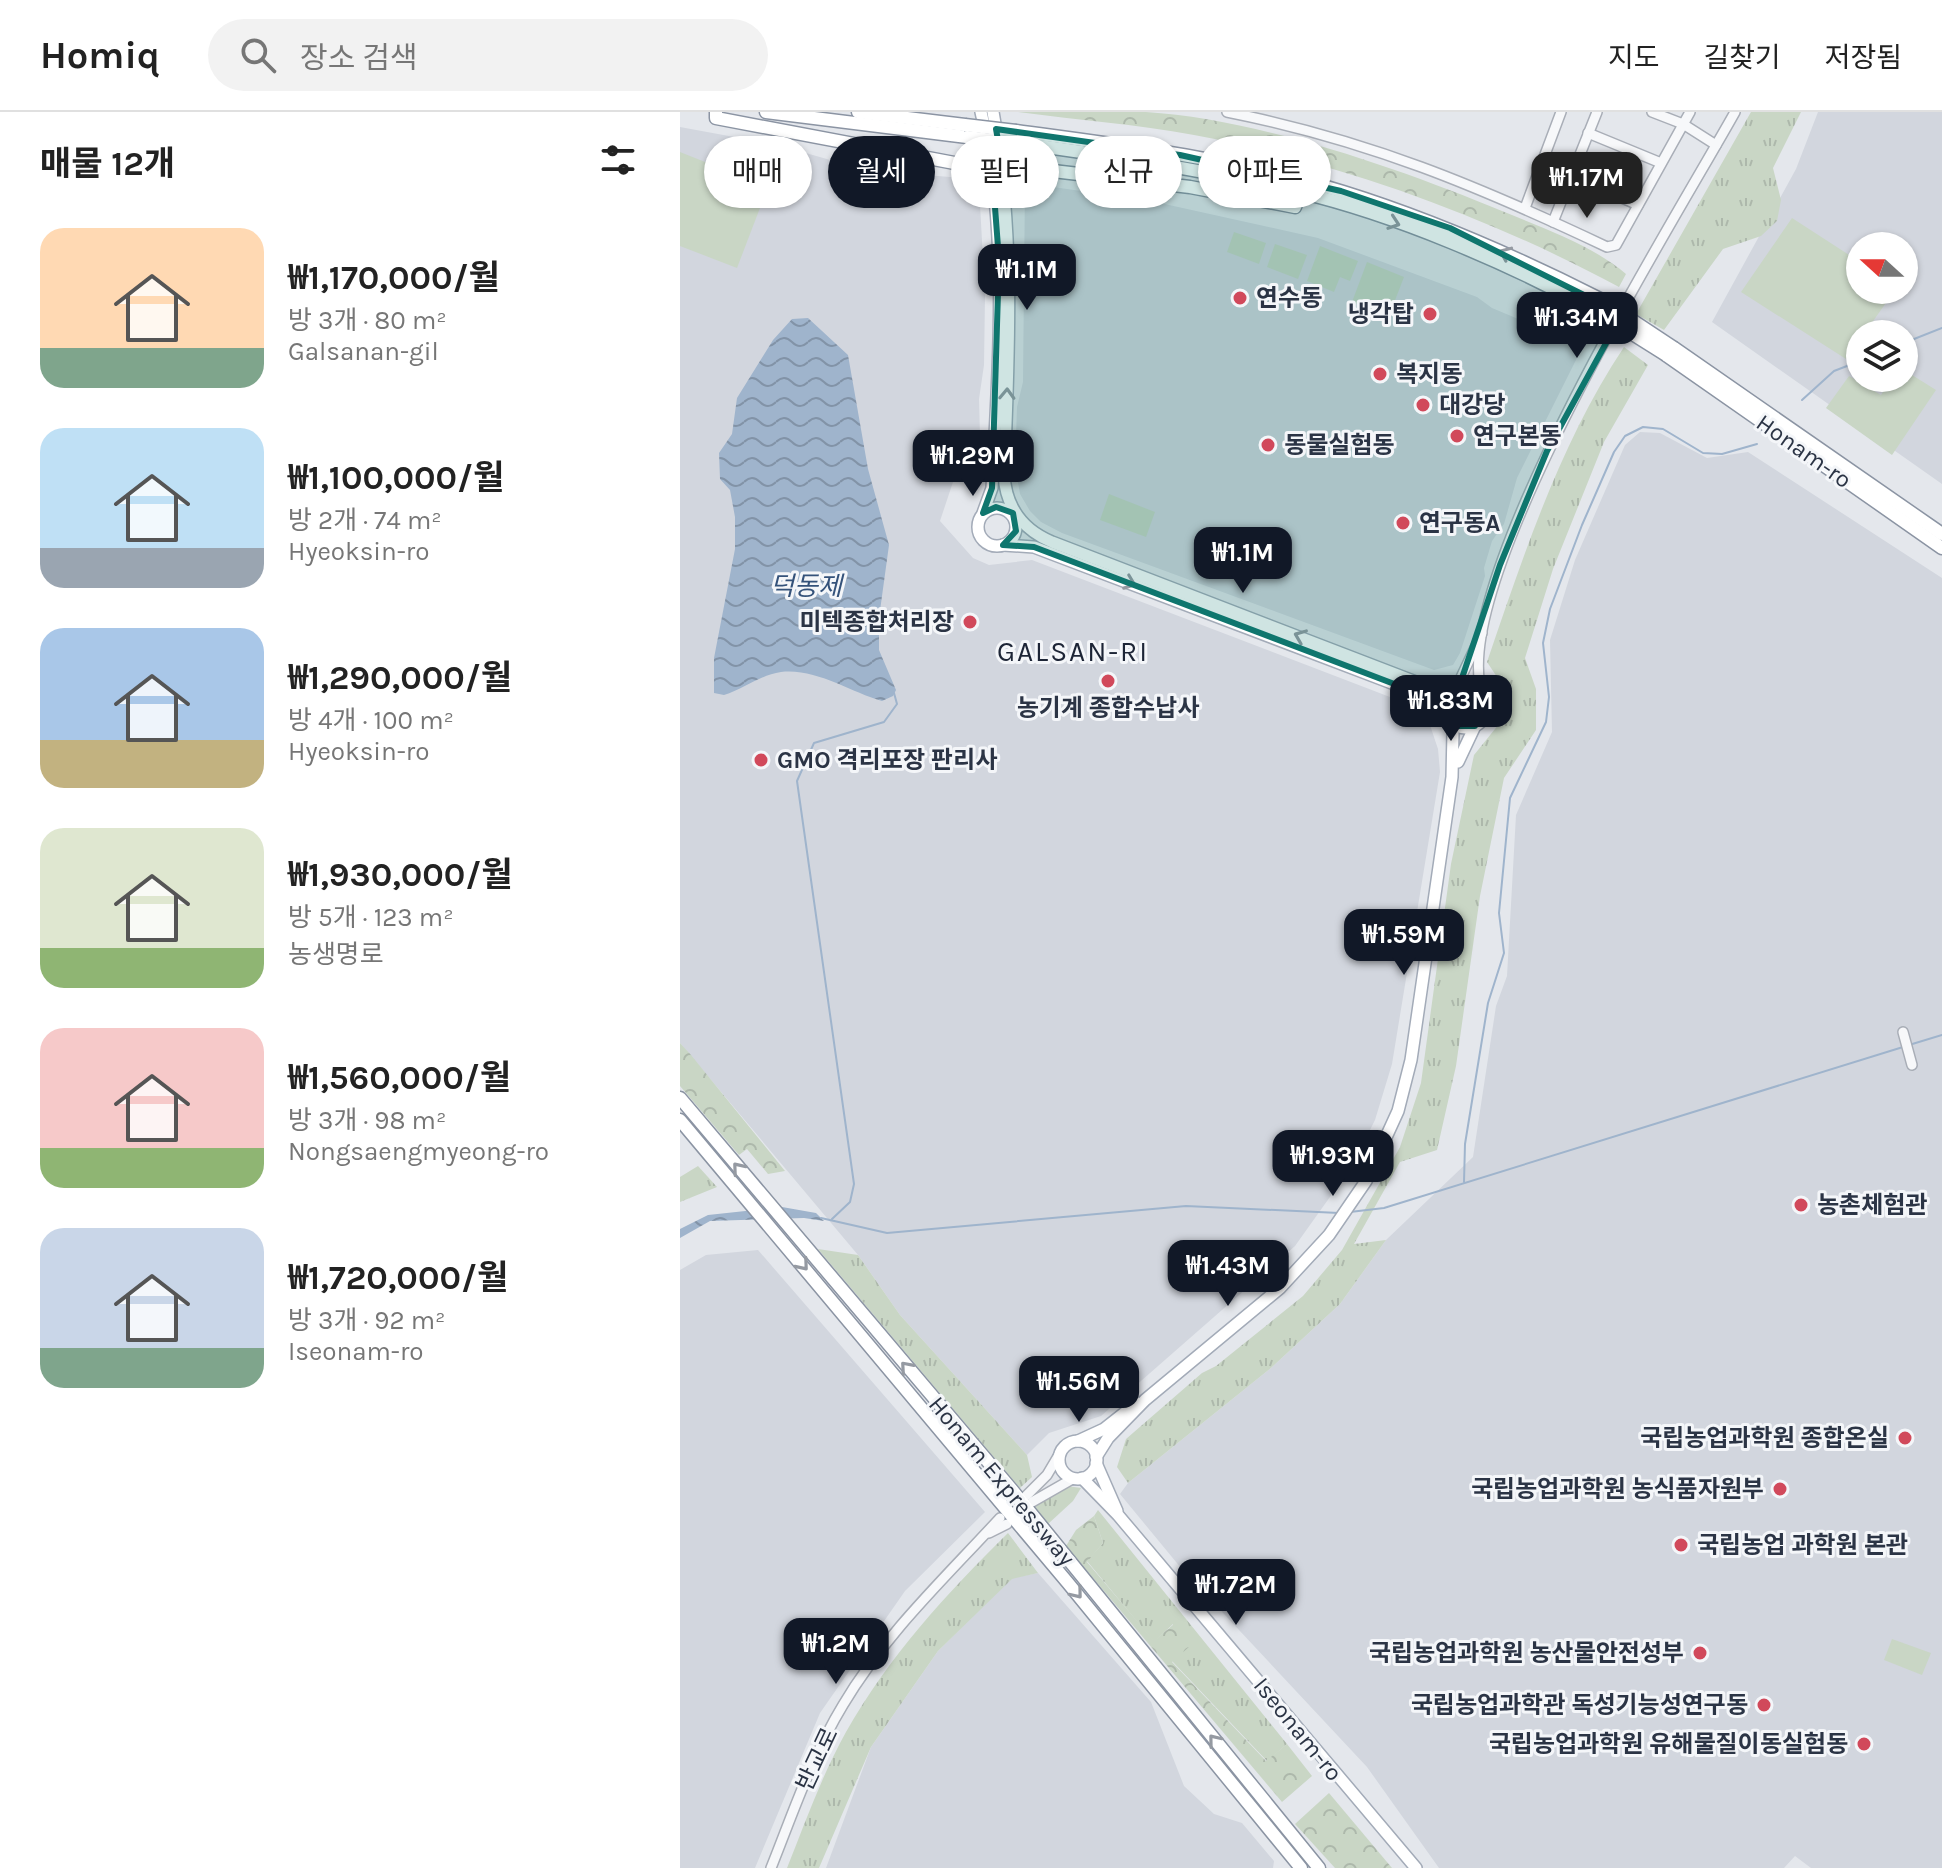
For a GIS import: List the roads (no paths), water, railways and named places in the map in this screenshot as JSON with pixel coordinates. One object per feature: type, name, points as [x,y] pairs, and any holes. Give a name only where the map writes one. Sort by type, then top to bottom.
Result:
[{"type":"highway","points":[[716,112],[716,118],[951,162]]},
{"type":"highway","points":[[766,112],[1008,136]]},
{"type":"highway","points":[[858,112],[966,131]]},
{"type":"highway","points":[[1059,142],[1180,155],[1341,191],[1450,228],[1598,305],[1670,352]]},
{"type":"highway","points":[[1059,145],[1198,171]]},
{"type":"highway","points":[[1059,174],[1198,189]]},
{"type":"highway","points":[[1331,203],[1441,240],[1598,305]]},
{"type":"highway","name":"Honam-ro","points":[[1670,352],[1942,534]]},
{"type":"highway","name":"Honam-ro","points":[[1670,352],[1942,548]]},
{"type":"highway","name":"Honam Expressway","points":[[680,1098],[1012,1490],[1319,1868]]},
{"type":"highway","name":"Honam Expressway","points":[[680,1120],[1068,1583],[1301,1868]]},
{"type":"main road","points":[[981,112],[988,136]]},
{"type":"main road","points":[[993,112],[995,136]]},
{"type":"main road","points":[[995,208],[999,260],[992,473],[977,527],[981,539],[992,546],[1034,547],[1418,693],[1461,728],[1475,726]]},
{"type":"main road","points":[[1003,208],[1009,259],[1004,475],[1013,514],[1014,536],[1003,545]]},
{"type":"main road","points":[[983,513],[996,507],[1013,514],[1039,536],[1052,542],[1421,684],[1454,690],[1474,688],[1483,696],[1487,709],[1466,739],[1452,777]]},
{"type":"main road","points":[[1145,1400],[1108,1438],[1091,1472],[1078,1478],[1063,1472],[1060,1453],[1068,1443],[1104,1429],[1145,1400],[1280,1288],[1329,1235],[1366,1181],[1398,1111],[1411,1060],[1452,777],[1453,732],[1445,702],[1454,690]]},
{"type":"main road","points":[[1078,1441],[1092,1448],[1096,1460]]},
{"type":"main road","name":"Iseonam-ro","points":[[1096,1460],[1118,1515]]},
{"type":"main road","name":"Iseonam-ro","points":[[1078,1478],[1118,1515],[1416,1868]]},
{"type":"street","points":[[1227,112],[1294,125],[1370,147],[1451,176],[1607,247],[1616,245],[1690,112]]},
{"type":"street","points":[[1525,208],[1561,112]]},
{"type":"street","points":[[1553,222],[1597,112]]},
{"type":"street","points":[[1652,112],[1683,124],[1716,145]]},
{"type":"street","points":[[1483,696],[1478,681],[1482,633],[1500,565],[1547,451],[1735,112]]},
{"type":"street","points":[[1588,133],[1661,163]]},
{"type":"street","points":[[1572,176],[1638,205]]},
{"type":"street","points":[[1454,690],[1482,633]]},
{"type":"street","points":[[1903,1032],[1912,1065]]},
{"type":"street","points":[[1060,1453],[1029,1499],[1078,1478]]},
{"type":"street","name":"반교로","points":[[771,1868],[816,1757],[842,1706],[906,1618],[971,1550],[1004,1521]]},
{"type":"water","name":"덕동제","points":[[808,318],[848,355],[868,469],[889,545],[879,618],[879,650],[896,690],[893,696],[882,701],[820,677],[794,672],[766,676],[724,695],[714,693],[714,658],[735,549],[735,517],[730,490],[720,479],[719,453],[732,434],[737,398],[773,340],[792,319]]},
{"type":"water","points":[[782,1207],[816,1213],[824,1221],[804,1218],[710,1221],[680,1238],[680,1229],[708,1215]]},
{"type":"waterway","points":[[1918,337],[1942,328]]},
{"type":"waterway","points":[[1802,400],[1834,371],[1846,366]]},
{"type":"waterway","points":[[1464,1182],[1465,1144],[1488,1003],[1504,953],[1499,913],[1510,798],[1546,722],[1549,697],[1543,643],[1550,609],[1582,525],[1614,452],[1625,436],[1643,427],[1663,429],[1703,453],[1722,454],[1757,444]]},
{"type":"waterway","points":[[832,1219],[850,1202],[854,1184],[797,781],[814,743],[884,722],[897,704],[894,693]]},
{"type":"waterway","points":[[1909,1045],[1942,1035]]},
{"type":"waterway","points":[[1350,1212],[1384,1208],[1903,1047]]},
{"type":"waterway","points":[[821,1218],[887,1233],[1186,1206],[1339,1213]]},
{"type":"place","name":"연수동","points":[[1240,298]]},
{"type":"place","name":"냉각탑","points":[[1430,314]]},
{"type":"place","name":"복지동","points":[[1380,374]]},
{"type":"place","name":"대강당","points":[[1423,405]]},
{"type":"place","name":"연구본동","points":[[1457,436]]},
{"type":"place","name":"동물실험동","points":[[1268,445]]},
{"type":"place","name":"연구동A","points":[[1403,523]]},
{"type":"place","name":"미텍종합처리장","points":[[970,622]]},
{"type":"place","name":"농기계 종합수납사","points":[[1108,681]]},
{"type":"place","name":"GMO 격리포장 판리사","points":[[761,760]]},
{"type":"place","name":"농촌체험관","points":[[1801,1205]]},
{"type":"place","name":"국립농업과학원 종합온실","points":[[1905,1438]]},
{"type":"place","name":"국립농업과학원 농식품자원부","points":[[1780,1489]]},
{"type":"place","name":"국립농업 과학원 본관","points":[[1681,1545]]},
{"type":"place","name":"국립농업과학원 농산물안전성부","points":[[1700,1653]]},
{"type":"place","name":"국립농업과학관 독성기능성연구동","points":[[1764,1705]]},
{"type":"place","name":"국립농업과학원 유해물질이동실험동","points":[[1864,1744]]},
{"type":"district","name":"GALSAN-RI","points":[[1073,651]]}]
